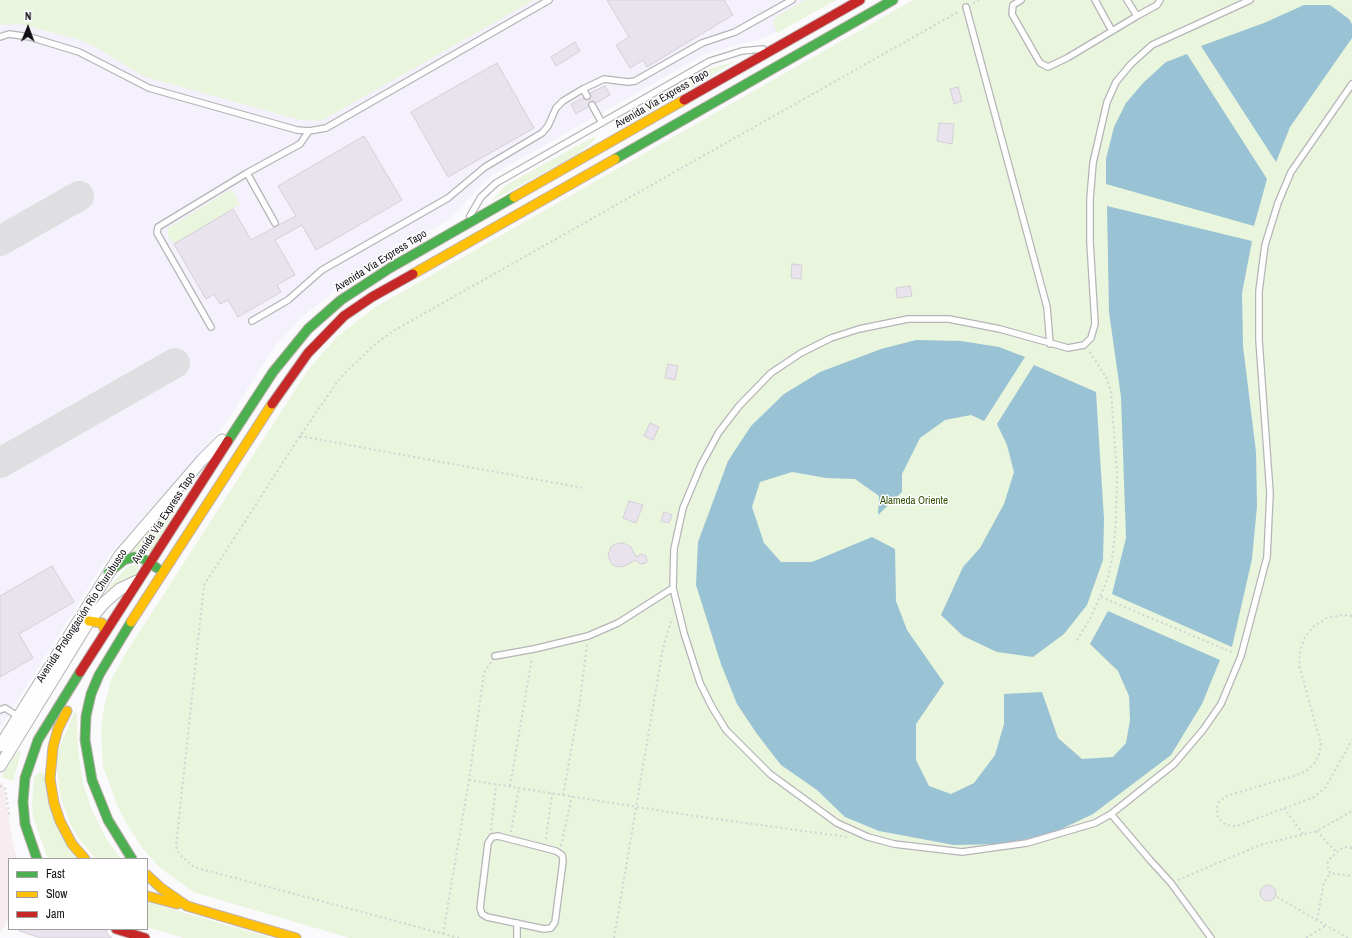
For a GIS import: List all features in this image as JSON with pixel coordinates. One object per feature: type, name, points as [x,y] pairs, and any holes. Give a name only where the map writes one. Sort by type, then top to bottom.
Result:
[{"type":"main road","name":"Avenida Vía Express Tapo","points":[[39,766],[41,736],[105,631],[283,357],[323,314],[361,286],[466,224],[860,0]]},
{"type":"main road","points":[[131,858],[105,815],[92,780],[87,760],[85,740],[86,716],[91,694],[99,675],[162,572],[286,382],[308,354],[344,316],[372,297],[893,0]]},
{"type":"main road","points":[[108,573],[130,558],[142,558],[162,572]]},
{"type":"main road","points":[[89,621],[102,623],[105,631]]},
{"type":"main road","points":[[37,858],[25,824],[23,811],[24,788],[53,746],[58,729],[67,711],[99,675]]},
{"type":"main road","points":[[39,766],[60,821],[72,844],[84,858]]},
{"type":"main road","points":[[148,876],[161,888],[187,906]]},
{"type":"main road","points":[[148,896],[187,906],[296,938]]},
{"type":"main road","points":[[119,930],[145,938]]},
{"type":"street","name":"Avenida Prolongación Río Churubusco","points":[[0,766],[23,719],[108,573],[132,540],[202,460],[240,423]]},
{"type":"street","name":"Avenida Prolongación Río Churubusco","points":[[0,746],[23,719],[77,641],[89,621],[104,602],[120,589],[138,581]]},
{"type":"street","points":[[138,581],[151,590]]},
{"type":"lane","points":[[0,37],[10,34],[30,37],[79,52],[149,88],[296,130],[309,131],[326,128],[550,0]]},
{"type":"lane","points":[[252,322],[288,300],[322,270],[448,198],[485,167],[542,133],[548,126],[556,108],[563,101],[583,89],[604,79],[628,82],[635,81],[702,43],[735,32],[792,0]]},
{"type":"lane","points":[[1021,0],[1013,5],[1012,14],[1040,63],[1044,67],[1051,66],[1067,58],[1137,16],[1160,0]]},
{"type":"lane","points":[[1095,0],[1112,31]]},
{"type":"lane","points":[[1127,0],[1137,16]]},
{"type":"lane","points":[[1250,0],[1152,45],[1131,64],[1116,82],[1107,102],[1093,163],[1090,199],[1090,242],[1094,324],[1091,338],[1084,345],[1068,348],[1000,329],[949,319],[908,319],[859,328],[831,338],[800,353],[771,373],[755,388],[735,411],[712,445],[701,465],[683,508],[674,549],[673,588],[700,682],[712,707],[726,730],[782,784],[837,823],[868,837],[894,844],[962,852],[1027,843],[1057,835],[1095,822],[1111,814],[1174,764],[1203,730],[1221,704],[1241,656],[1267,557],[1270,493],[1259,340],[1259,291],[1265,245],[1278,203],[1291,172],[1352,84]]},
{"type":"lane","points":[[966,7],[1047,307],[1050,344]]},
{"type":"lane","points":[[466,224],[481,197],[496,183],[710,61],[742,51],[777,48]]},
{"type":"lane","points":[[583,89],[587,96]]},
{"type":"lane","points":[[592,105],[602,123]]},
{"type":"lane","points":[[210,327],[157,230],[158,227],[247,173],[300,144],[309,131]]},
{"type":"lane","points":[[247,173],[275,223]]},
{"type":"lane","points":[[495,656],[534,649],[588,636],[618,623],[673,588]]},
{"type":"lane","points":[[0,710],[5,708],[23,719]]},
{"type":"lane","points":[[1111,814],[1171,883],[1211,938]]},
{"type":"lane","points":[[498,836],[559,853],[563,861],[554,926],[544,929],[487,917],[480,911],[488,843],[492,837],[498,836]]},
{"type":"lane","points":[[517,923],[517,938]]},
{"type":"path","points":[[459,938],[194,867],[179,854],[176,846],[204,585],[300,436],[340,378],[373,346],[393,331],[978,0]]},
{"type":"path","points":[[1077,640],[1101,597],[1108,578],[1113,553],[1116,521],[1117,474],[1111,391],[1106,377],[1084,345]]},
{"type":"path","points":[[300,436],[583,488]]},
{"type":"path","points":[[1101,597],[1241,656]]},
{"type":"path","points":[[614,938],[663,648],[677,606]]},
{"type":"path","points":[[1352,616],[1342,614],[1327,618],[1314,626],[1305,637],[1300,651],[1299,665],[1321,744],[1319,754],[1314,764],[1297,776],[1226,796],[1218,803],[1217,813],[1222,822],[1231,827],[1314,797],[1325,788],[1352,740]]},
{"type":"path","points":[[563,795],[580,701],[588,636]]},
{"type":"path","points":[[510,786],[534,649]]},
{"type":"path","points":[[443,934],[469,780],[484,673],[495,656]]},
{"type":"path","points":[[469,780],[841,837],[850,837],[858,833]]},
{"type":"path","points":[[492,837],[491,824],[496,784]]},
{"type":"path","points":[[509,839],[519,788]]},
{"type":"path","points":[[545,848],[552,793]]},
{"type":"path","points":[[559,853],[572,796]]},
{"type":"path","points":[[1284,808],[1303,834]]},
{"type":"path","points":[[1171,883],[1260,845],[1317,831],[1352,811]]},
{"type":"path","points":[[1317,831],[1337,852]]},
{"type":"path","points":[[1330,873],[1327,865],[1328,861],[1344,847],[1352,848]]},
{"type":"path","points":[[1330,873],[1352,876]]},
{"type":"path","points":[[1317,920],[1324,883],[1330,873]]},
{"type":"path","points":[[1277,897],[1348,938]]},
{"type":"path","points":[[1306,938],[1326,926]]},
{"type":"shaded area","points":[[0,0],[833,0],[767,37],[707,53],[492,175],[448,220],[369,266],[340,286],[300,319],[275,346],[223,427],[108,557],[0,728]]},
{"type":"shaded area","points":[[0,783],[3,783],[17,858],[8,858],[8,920],[0,933]]},
{"type":"green space","points":[[0,0],[534,0],[321,121],[300,120],[145,77],[92,45],[77,39],[20,24],[0,25]]},
{"type":"green space","points":[[805,0],[836,0],[777,33],[773,23],[776,17]]},
{"type":"green space","name":"Alameda Oriente","points":[[913,0],[1352,0],[1352,938],[350,938],[193,892],[158,866],[141,846],[128,826],[117,805],[103,766],[101,731],[103,712],[111,680],[124,656],[308,370],[336,338],[374,308]]},
{"type":"green space","points":[[736,61],[635,120],[622,122],[623,119],[712,68]]},
{"type":"green space","points":[[595,136],[595,139],[579,154],[491,201],[506,185]]},
{"type":"green space","points":[[230,190],[233,192],[240,204],[174,244],[168,236],[168,228]]},
{"type":"green space","points":[[179,494],[184,494],[152,552],[131,551]]},
{"type":"green space","points":[[139,564],[137,573],[100,601],[100,598],[124,570],[129,566]]},
{"type":"green space","points":[[75,711],[77,714],[78,750],[83,783],[91,808],[107,840],[120,858],[95,858],[79,839],[71,825],[60,796],[56,756]]},
{"type":"green space","points":[[20,750],[21,753],[13,781],[1,777],[17,752]]},
{"type":"green space","points":[[40,772],[44,774],[75,858],[48,858],[33,817],[32,805],[34,777]]},
{"type":"green space","points":[[148,902],[272,938],[184,938],[148,927]]},
{"type":"water","points":[[1304,5],[1330,5],[1349,19],[1352,24],[1352,38],[1290,127],[1276,162],[1201,46],[1264,23]]},
{"type":"water","points":[[1187,54],[1267,179],[1254,226],[1106,184],[1106,159],[1114,127],[1126,103],[1143,83],[1166,62]]},
{"type":"water","points":[[1107,206],[1252,241],[1242,293],[1243,346],[1256,452],[1257,506],[1252,559],[1232,647],[1112,594],[1126,538],[1121,397],[1109,312]]},
{"type":"water","points":[[916,340],[961,341],[999,347],[1025,357],[984,421],[971,415],[945,420],[920,438],[902,474],[902,492],[878,515],[879,496],[855,479],[826,478],[792,472],[760,482],[752,507],[764,543],[781,562],[812,562],[872,537],[895,549],[896,601],[907,630],[944,683],[916,724],[916,760],[929,786],[951,794],[974,783],[995,755],[1004,724],[1004,694],[1042,692],[1058,738],[1082,759],[1113,757],[1126,743],[1130,720],[1129,696],[1118,671],[1090,644],[1108,611],[1220,660],[1202,704],[1171,755],[1093,814],[1051,834],[1001,844],[954,845],[879,831],[845,817],[817,790],[781,765],[757,734],[737,704],[721,664],[696,585],[698,542],[728,461],[751,426],[784,394],[820,372],[881,349]]},
{"type":"water","points":[[1034,365],[1096,392],[1104,519],[1103,560],[1087,605],[1064,634],[1033,657],[997,652],[963,636],[941,615],[963,567],[980,548],[1004,504],[1014,472],[1007,445],[997,424]]},
{"type":"building","points":[[607,0],[724,0],[733,15],[647,67],[643,60],[630,68],[616,45],[629,37]]},
{"type":"building","points":[[575,42],[580,51],[556,66],[551,57]]},
{"type":"building","points":[[497,63],[534,128],[448,177],[411,112]]},
{"type":"building","points":[[605,86],[610,95],[596,103],[590,101],[588,107],[576,114],[571,104],[583,98],[589,100],[591,96],[590,93]]},
{"type":"building","points":[[958,87],[962,101],[954,104],[950,89]]},
{"type":"building","points":[[939,123],[954,124],[952,144],[937,141]]},
{"type":"building","points":[[364,136],[402,200],[316,250],[302,225],[275,240],[295,275],[277,285],[281,292],[238,317],[228,300],[220,304],[214,294],[206,299],[174,244],[233,209],[251,240],[296,216],[278,186]]},
{"type":"building","points":[[792,264],[802,265],[801,279],[791,278]]},
{"type":"building","points":[[910,286],[912,296],[897,298],[896,288]]},
{"type":"building","points":[[668,364],[678,366],[675,380],[665,378]]},
{"type":"building","points":[[650,423],[659,427],[653,440],[644,436]]},
{"type":"building","points":[[629,501],[643,505],[636,523],[623,518]]},
{"type":"building","points":[[664,512],[672,515],[669,523],[661,521]]},
{"type":"building","points":[[623,543],[631,547],[636,557],[641,554],[646,556],[646,563],[641,564],[635,560],[623,567],[614,566],[608,555],[611,547],[615,544]]},
{"type":"building","points":[[52,566],[74,602],[19,634],[33,658],[0,677],[0,596]]},
{"type":"building","points":[[1268,885],[1275,890],[1276,893],[1271,900],[1268,901],[1261,896],[1260,893],[1265,886]]},
{"type":"building","points":[[106,930],[108,935],[112,938],[41,938],[19,931]]},
{"type":"taxiway","points":[[0,241],[79,196]]},
{"type":"taxiway","points":[[0,463],[175,363]]},
{"type":"traffic: fast","points":[[615,159],[893,0]]},
{"type":"traffic: fast","points":[[228,441],[273,372],[308,329],[341,300],[390,268],[514,197]]},
{"type":"traffic: fast","points":[[108,573],[124,560],[134,557],[142,558],[157,568]]},
{"type":"traffic: fast","points":[[131,622],[99,675],[91,694],[86,716],[85,740],[92,780],[108,820],[131,858]]},
{"type":"traffic: fast","points":[[37,858],[25,824],[23,802],[25,778],[38,740],[80,672]]},
{"type":"traffic: slow","points":[[514,197],[684,100]]},
{"type":"traffic: slow","points":[[413,274],[615,159]]},
{"type":"traffic: slow","points":[[131,622],[272,404]]},
{"type":"traffic: slow","points":[[89,621],[102,623],[105,631]]},
{"type":"traffic: slow","points":[[67,711],[58,729],[53,747],[50,779],[54,803],[60,821],[72,844],[84,858]]},
{"type":"traffic: slow","points":[[148,876],[161,888],[187,906],[296,938]]},
{"type":"traffic: slow","points":[[148,896],[177,904]]},
{"type":"traffic: jam","points":[[684,100],[860,0]]},
{"type":"traffic: jam","points":[[272,404],[308,353],[344,316],[372,297],[413,274]]},
{"type":"traffic: jam","points":[[80,672],[228,441]]},
{"type":"traffic: jam","points":[[119,930],[145,938]]}]
